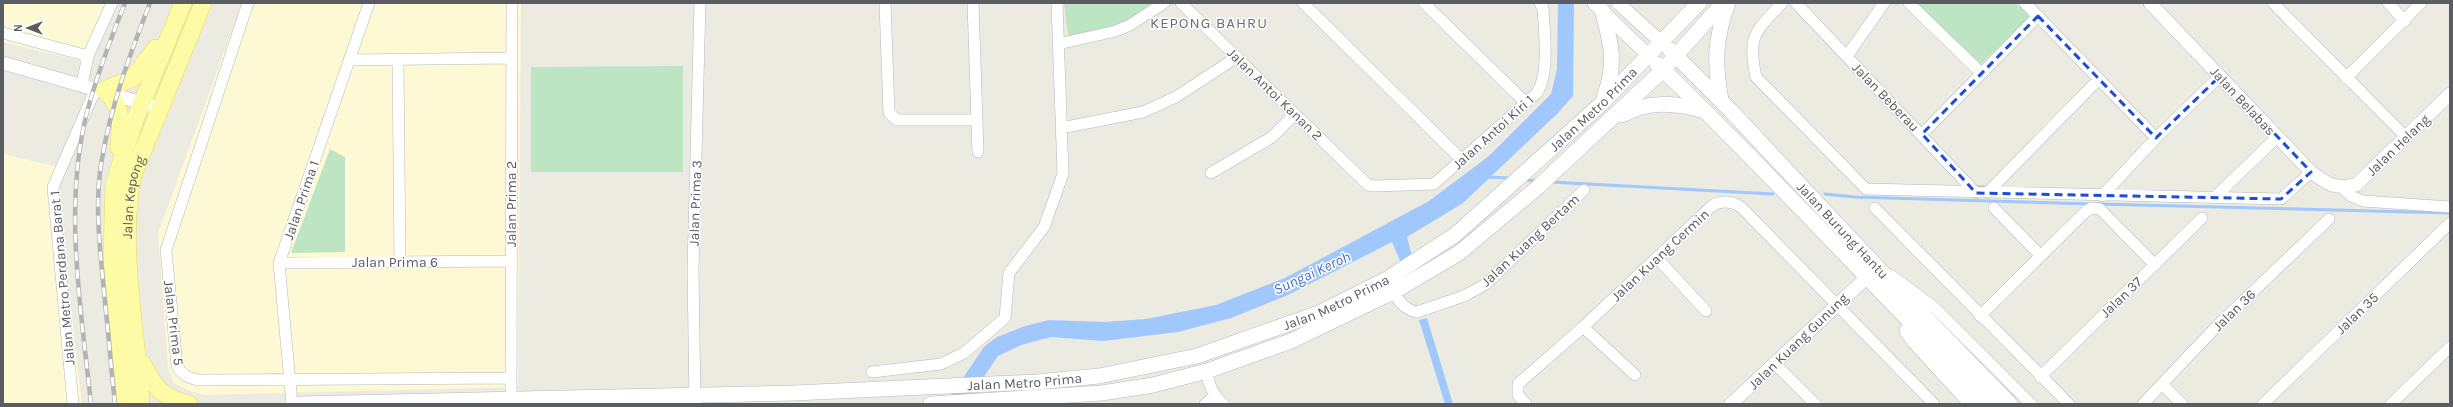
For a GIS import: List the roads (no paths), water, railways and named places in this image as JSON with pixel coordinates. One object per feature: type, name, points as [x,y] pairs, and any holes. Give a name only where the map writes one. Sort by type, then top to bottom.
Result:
[{"type":"main road","name":"Jalan Kepong","points":[[126,404],[112,259],[114,191],[118,166],[142,102],[183,3]]},
{"type":"main road","name":"Jalan Kepong","points":[[141,404],[127,237],[128,199],[133,176],[204,3]]},
{"type":"main road","name":"Jalan Metro Prima","points":[[300,404],[695,400],[891,388],[1037,382],[1099,376],[1197,356],[1319,313],[1387,279],[1455,235],[1521,178],[1601,104],[1662,43],[1699,3]]},
{"type":"main road","name":"Jalan Metro Prima","points":[[931,404],[1038,398],[1124,390],[1154,385],[1207,371],[1291,342],[1393,292],[1460,253],[1538,186],[1663,70],[1723,3]]},
{"type":"main road","points":[[1721,100],[1716,60],[1719,30],[1728,3]]},
{"type":"main road","points":[[1598,7],[1610,41],[1613,66],[1611,81],[1601,104]]},
{"type":"main road","points":[[100,89],[133,78],[149,60],[174,23]]},
{"type":"main road","name":"Jalan Burung Hantu","points":[[1662,43],[1721,100],[1871,260],[1994,400]]},
{"type":"main road","name":"Jalan Burung Hantu","points":[[1649,56],[1706,111],[1890,303],[1994,400],[2010,404]]},
{"type":"main road","points":[[100,89],[113,98],[121,114],[118,166]]},
{"type":"main road","points":[[1607,123],[1639,107],[1651,104],[1685,105],[1706,111]]},
{"type":"main road","points":[[1890,303],[1914,342],[1972,404]]},
{"type":"main road","points":[[138,354],[152,384],[165,395],[189,404]]},
{"type":"street","points":[[82,84],[88,56],[112,3]]},
{"type":"street","name":"Jalan Prima 5","points":[[248,3],[166,250],[177,366],[181,373],[189,378],[199,380],[511,378]]},
{"type":"street","name":"Jalan Prima 1","points":[[292,404],[279,263],[369,3]]},
{"type":"street","name":"Jalan Prima 2","points":[[511,402],[512,3]]},
{"type":"street","name":"Jalan Prima 3","points":[[695,400],[693,270],[700,3]]},
{"type":"street","points":[[885,3],[889,113],[892,117],[897,120],[977,120]]},
{"type":"street","points":[[973,3],[978,152]]},
{"type":"street","points":[[872,372],[941,364],[964,353],[1005,318],[1009,273],[1044,227],[1063,174],[1057,3]]},
{"type":"street","points":[[1058,44],[1116,31],[1130,25],[1164,3]]},
{"type":"street","name":"Jalan Antoi Kanan 2","points":[[1181,3],[1368,185]]},
{"type":"street","points":[[1303,3],[1462,160]]},
{"type":"street","points":[[1424,3],[1525,102]]},
{"type":"street","points":[[1618,3],[1662,43]]},
{"type":"street","points":[[1782,3],[1755,33],[1751,55],[1756,77],[1866,189],[1976,193],[2281,199],[2311,172]]},
{"type":"street","name":"Jalan Beberau","points":[[1796,3],[1922,134],[1976,193]]},
{"type":"street","points":[[1847,56],[1884,3]]},
{"type":"street","points":[[1909,3],[1981,74]]},
{"type":"street","points":[[2025,3],[2156,138]]},
{"type":"street","name":"Jalan Belabas","points":[[2150,3],[2311,172],[2329,185],[2342,187]]},
{"type":"street","points":[[2273,3],[2407,138]]},
{"type":"street","points":[[2388,3],[2406,20]]},
{"type":"street","points":[[2346,78],[2406,20],[2421,3]]},
{"type":"street","name":"Jalan Antoi Kiri 1","points":[[1368,185],[1434,184],[1540,88],[1544,62],[1542,5]]},
{"type":"street","points":[[1598,7],[1649,56]]},
{"type":"street","points":[[1922,134],[2038,16]]},
{"type":"street","points":[[3,33],[88,56]]},
{"type":"street","points":[[1061,128],[1143,112],[1176,97],[1237,57]]},
{"type":"street","points":[[349,60],[512,58]]},
{"type":"street","points":[[398,59],[400,262]]},
{"type":"street","points":[[3,63],[100,89],[160,108]]},
{"type":"street","points":[[2102,196],[2156,138],[2220,76]]},
{"type":"street","points":[[1987,193],[2100,79]]},
{"type":"street","name":"Jalan Metro Perdana Barat 1","points":[[73,404],[53,187],[100,89]]},
{"type":"street","name":"Jalan Helang","points":[[2342,187],[2356,185],[2407,138],[2450,94]]},
{"type":"street","points":[[1212,173],[1272,136],[1295,114]]},
{"type":"street","points":[[2214,198],[2277,137]]},
{"type":"street","points":[[2342,187],[2351,196],[2363,201],[2450,207]]},
{"type":"street","name":"Jalan Kuang Bertam","points":[[1393,292],[1404,307],[1409,311],[1417,312],[1473,292],[1486,284],[1584,190]]},
{"type":"street","name":"Jalan Kuang Cermin","points":[[1526,404],[1518,395],[1518,384],[1583,327],[1713,205],[1722,202],[1736,204],[1934,404]]},
{"type":"street","points":[[1875,208],[2040,377],[2069,404]]},
{"type":"street","points":[[1994,208],[2040,255]]},
{"type":"street","points":[[1980,316],[2040,255],[2086,211],[2092,208],[2100,209],[2155,265]]},
{"type":"street","name":"Jalan 37","points":[[2040,377],[2202,218]]},
{"type":"street","name":"Jalan 36","points":[[2143,404],[2216,327],[2329,219]]},
{"type":"street","name":"Jalan 35","points":[[2263,404],[2450,223]]},
{"type":"street","points":[[1657,258],[1706,311]]},
{"type":"street","points":[[1871,260],[1935,308],[2031,404]]},
{"type":"street","name":"Jalan Prima 6","points":[[279,263],[511,261]]},
{"type":"street","name":"Jalan Kuang Gunung","points":[[1731,404],[1836,304],[1866,278]]},
{"type":"street","points":[[1583,327],[1635,375]]},
{"type":"street","points":[[2391,404],[2450,346]]},
{"type":"street","points":[[1774,363],[1815,404]]},
{"type":"street","points":[[1207,371],[1208,384],[1215,396],[1223,404]]},
{"type":"street","points":[[2162,384],[2182,404]]},
{"type":"street","points":[[1205,404],[1215,396]]},
{"type":"water","name":"Sungai Keroh","points":[[1558,3],[1574,3],[1573,96],[1557,114],[1463,203],[1407,237],[1412,256],[1401,263],[1392,242],[1288,295],[1231,318],[1178,332],[1103,341],[1051,337],[1021,345],[998,356],[965,404],[945,404],[984,347],[997,337],[1025,326],[1049,320],[1104,322],[1146,319],[1216,305],[1285,278],[1429,201],[1489,156],[1551,94],[1557,69]]},
{"type":"water","points":[[1427,318],[1453,404],[1445,404],[1419,320]]},
{"type":"waterway","points":[[1487,177],[1510,178]]},
{"type":"waterway","points":[[1525,180],[1538,181]]},
{"type":"waterway","points":[[1551,182],[1773,194]]},
{"type":"waterway","points":[[1825,194],[1855,197],[2092,204]]},
{"type":"waterway","points":[[2098,204],[2450,213]]},
{"type":"railway","points":[[91,404],[76,258],[76,184],[80,148],[87,112],[104,57],[125,3]]},
{"type":"railway","points":[[115,404],[100,242],[98,192],[102,159],[110,119],[128,61],[150,3]]},
{"type":"district","name":"KEPONG BAHRU","points":[[1209,23]]}]
